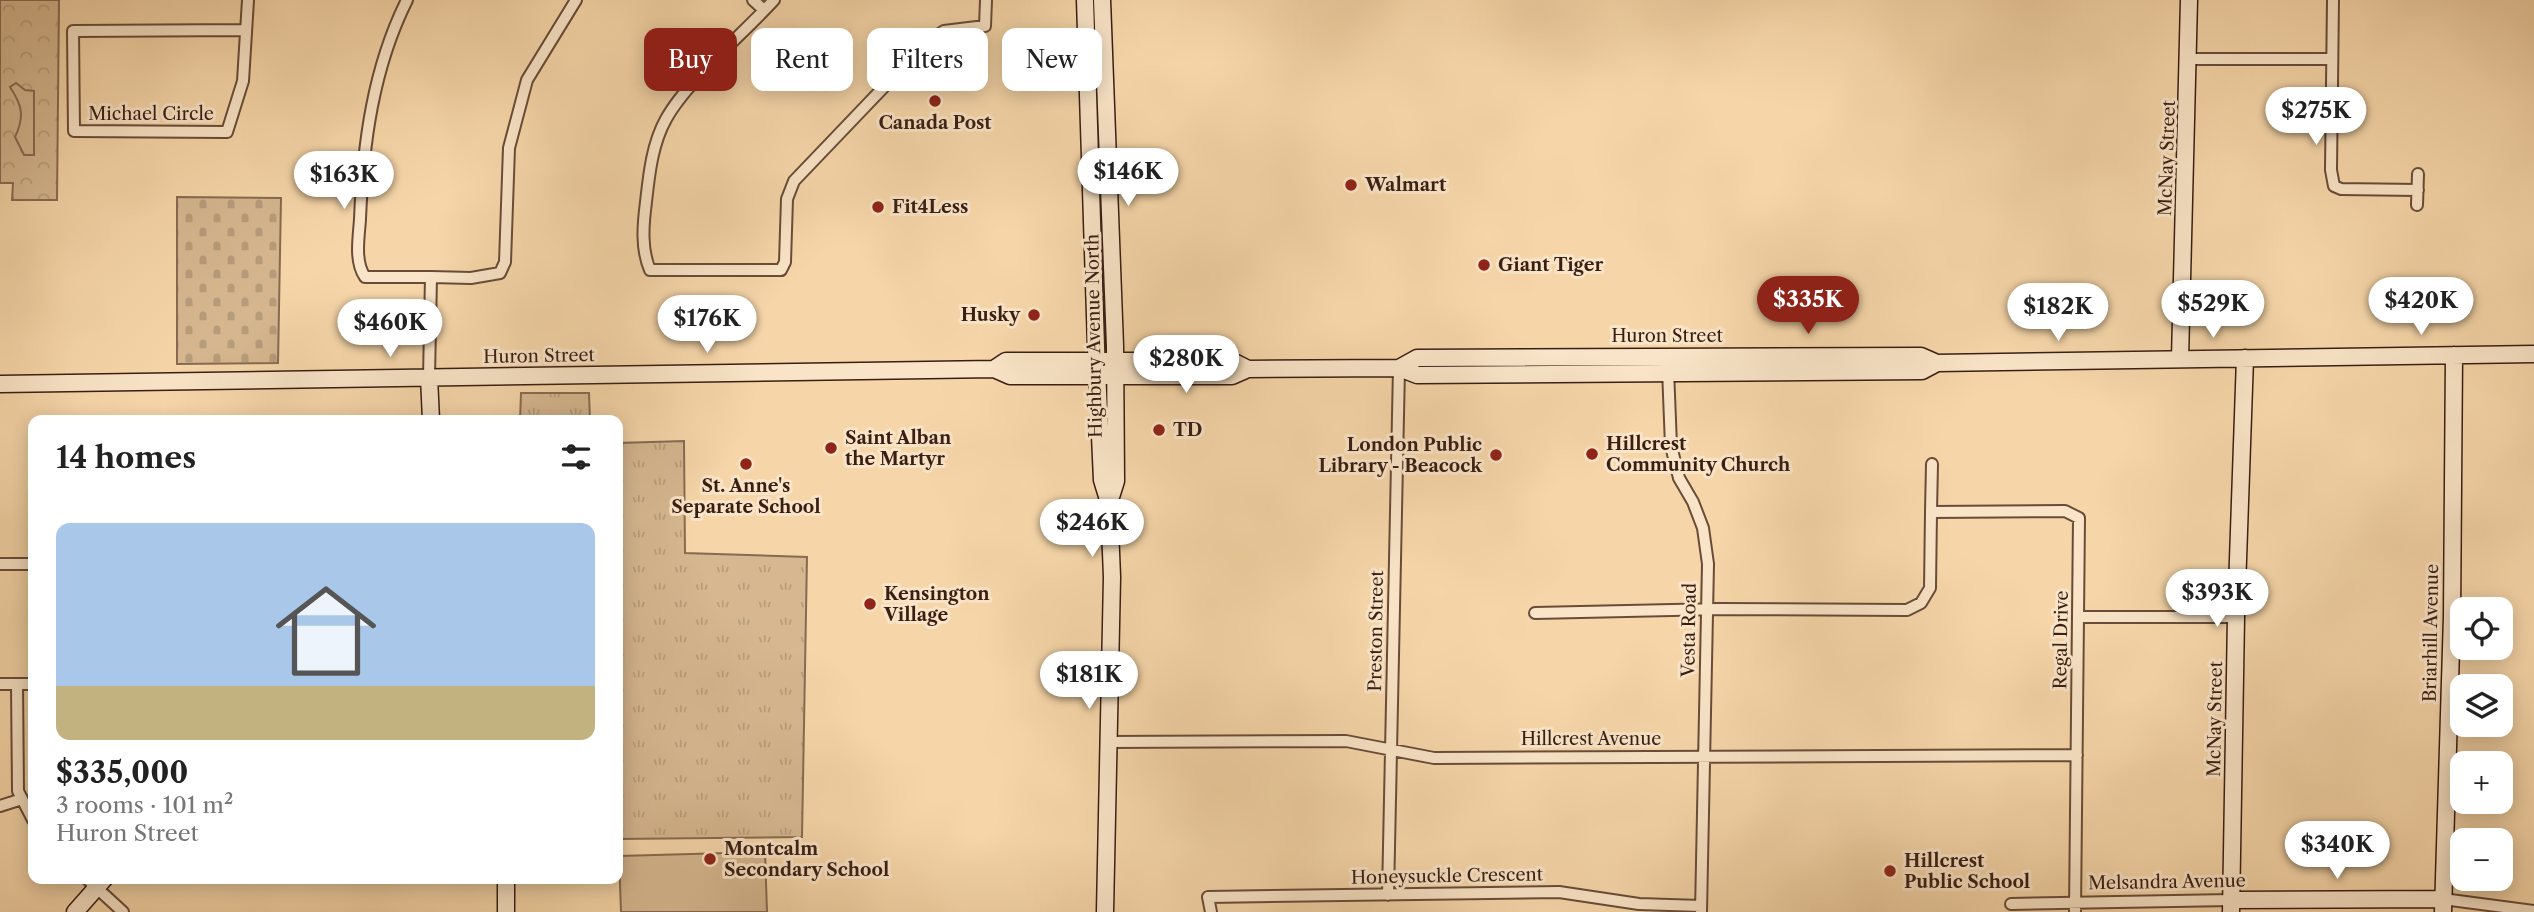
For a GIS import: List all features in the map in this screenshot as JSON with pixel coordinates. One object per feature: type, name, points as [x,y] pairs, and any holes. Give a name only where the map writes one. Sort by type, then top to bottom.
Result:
[{"type":"main road","name":"Highbury Avenue North","points":[[1085,0],[1107,369]]},
{"type":"main road","name":"Highbury Avenue North","points":[[1102,0],[1107,369],[1102,480],[1109,503],[1112,578],[1105,912]]},
{"type":"main road","name":"McNay Street","points":[[2180,359],[2189,0]]},
{"type":"main road","name":"Huron Street","points":[[0,384],[994,369],[1006,361],[1231,376],[1248,369],[1399,368],[1417,375],[1667,364],[1922,370],[1937,363],[2534,354]]},
{"type":"main road","name":"Briarhill Avenue","points":[[2443,906],[2452,616],[2454,355]]},
{"type":"main road","name":"McNay Street","points":[[2231,906],[2235,617],[2245,358]]},
{"type":"main road","points":[[429,377],[431,415]]},
{"type":"main road","points":[[75,912],[95,884]]},
{"type":"main road","points":[[506,884],[506,912]]},
{"type":"main road","name":"Melsandra Avenue","points":[[2231,906],[2443,906]]},
{"type":"street","name":"Michael Circle","points":[[245,30],[73,31],[74,131],[227,132],[243,81],[248,0]]},
{"type":"street","points":[[407,0],[381,69],[366,129],[358,256],[365,276],[471,278],[500,273],[505,262],[509,148],[527,80],[576,0]]},
{"type":"street","points":[[753,0],[764,10]]},
{"type":"street","points":[[774,0],[697,81],[666,119],[650,164],[644,217],[643,255],[650,271],[780,270],[785,262],[787,199],[794,181],[925,44],[944,30],[985,26],[986,0]]},
{"type":"street","points":[[2333,0],[2331,170],[2334,186],[2341,189],[2418,190]]},
{"type":"street","points":[[2189,60],[2332,59]]},
{"type":"street","points":[[2417,205],[2418,174]]},
{"type":"street","points":[[429,377],[430,277]]},
{"type":"street","name":"Vesta Road","points":[[1667,364],[1671,446],[1679,478],[1693,502],[1705,540],[1708,564],[1701,909]]},
{"type":"street","name":"Preston Street","points":[[1388,895],[1399,368]]},
{"type":"street","points":[[1535,613],[1706,609],[1908,610],[1922,603],[1930,589],[1932,464]]},
{"type":"street","name":"Regal Drive","points":[[1931,512],[2065,511],[2078,518],[2075,907]]},
{"type":"street","points":[[0,564],[28,564]]},
{"type":"street","points":[[2079,618],[2235,617]]},
{"type":"street","points":[[0,684],[28,684]]},
{"type":"street","points":[[16,684],[15,763],[22,799],[28,810]]},
{"type":"street","name":"Hillcrest Avenue","points":[[1107,742],[1346,741],[1434,758],[2077,755]]},
{"type":"street","points":[[0,806],[22,799]]},
{"type":"street","points":[[98,884],[123,912]]},
{"type":"street","name":"Honeysuckle Crescent","points":[[1211,912],[1208,897],[1559,892],[1639,905],[1701,909]]},
{"type":"street","name":"Melsandra Avenue","points":[[2011,904],[2075,907],[2231,906]]},
{"type":"street","name":"Melsandra Avenue","points":[[2443,906],[2534,911]]},
{"type":"green space","points":[[0,0],[59,0],[57,200],[12,200],[13,183],[0,183]]},
{"type":"green space","points":[[16,83],[25,90],[34,91],[34,155],[24,155],[15,137],[21,111],[10,87]]},
{"type":"green space","points":[[177,197],[281,198],[278,363],[177,364]]},
{"type":"green space","points":[[521,393],[589,393],[590,415],[520,415]]},
{"type":"green space","points":[[684,441],[685,553],[807,557],[802,837],[623,839],[623,443]]},
{"type":"green space","points":[[765,852],[767,912],[621,912],[623,856]]},
{"type":"place","name":"Canada Post","points":[[935,101]]},
{"type":"place","name":"Walmart","points":[[1351,185]]},
{"type":"place","name":"Fit4Less","points":[[878,207]]},
{"type":"place","name":"Giant Tiger","points":[[1484,265]]},
{"type":"place","name":"Husky","points":[[1034,315]]},
{"type":"place","name":"TD","points":[[1159,430]]},
{"type":"place","name":"Saint Alban the Martyr","points":[[831,448]]},
{"type":"place","name":"Hillcrest Community Church","points":[[1592,454]]},
{"type":"place","name":"London Public Library - Beacock","points":[[1496,455]]},
{"type":"place","name":"St. Anne's Separate School","points":[[746,464]]},
{"type":"place","name":"Kensington Village","points":[[870,604]]},
{"type":"place","name":"Montcalm Secondary School","points":[[710,859]]},
{"type":"place","name":"Hillcrest Public School","points":[[1890,871]]}]
